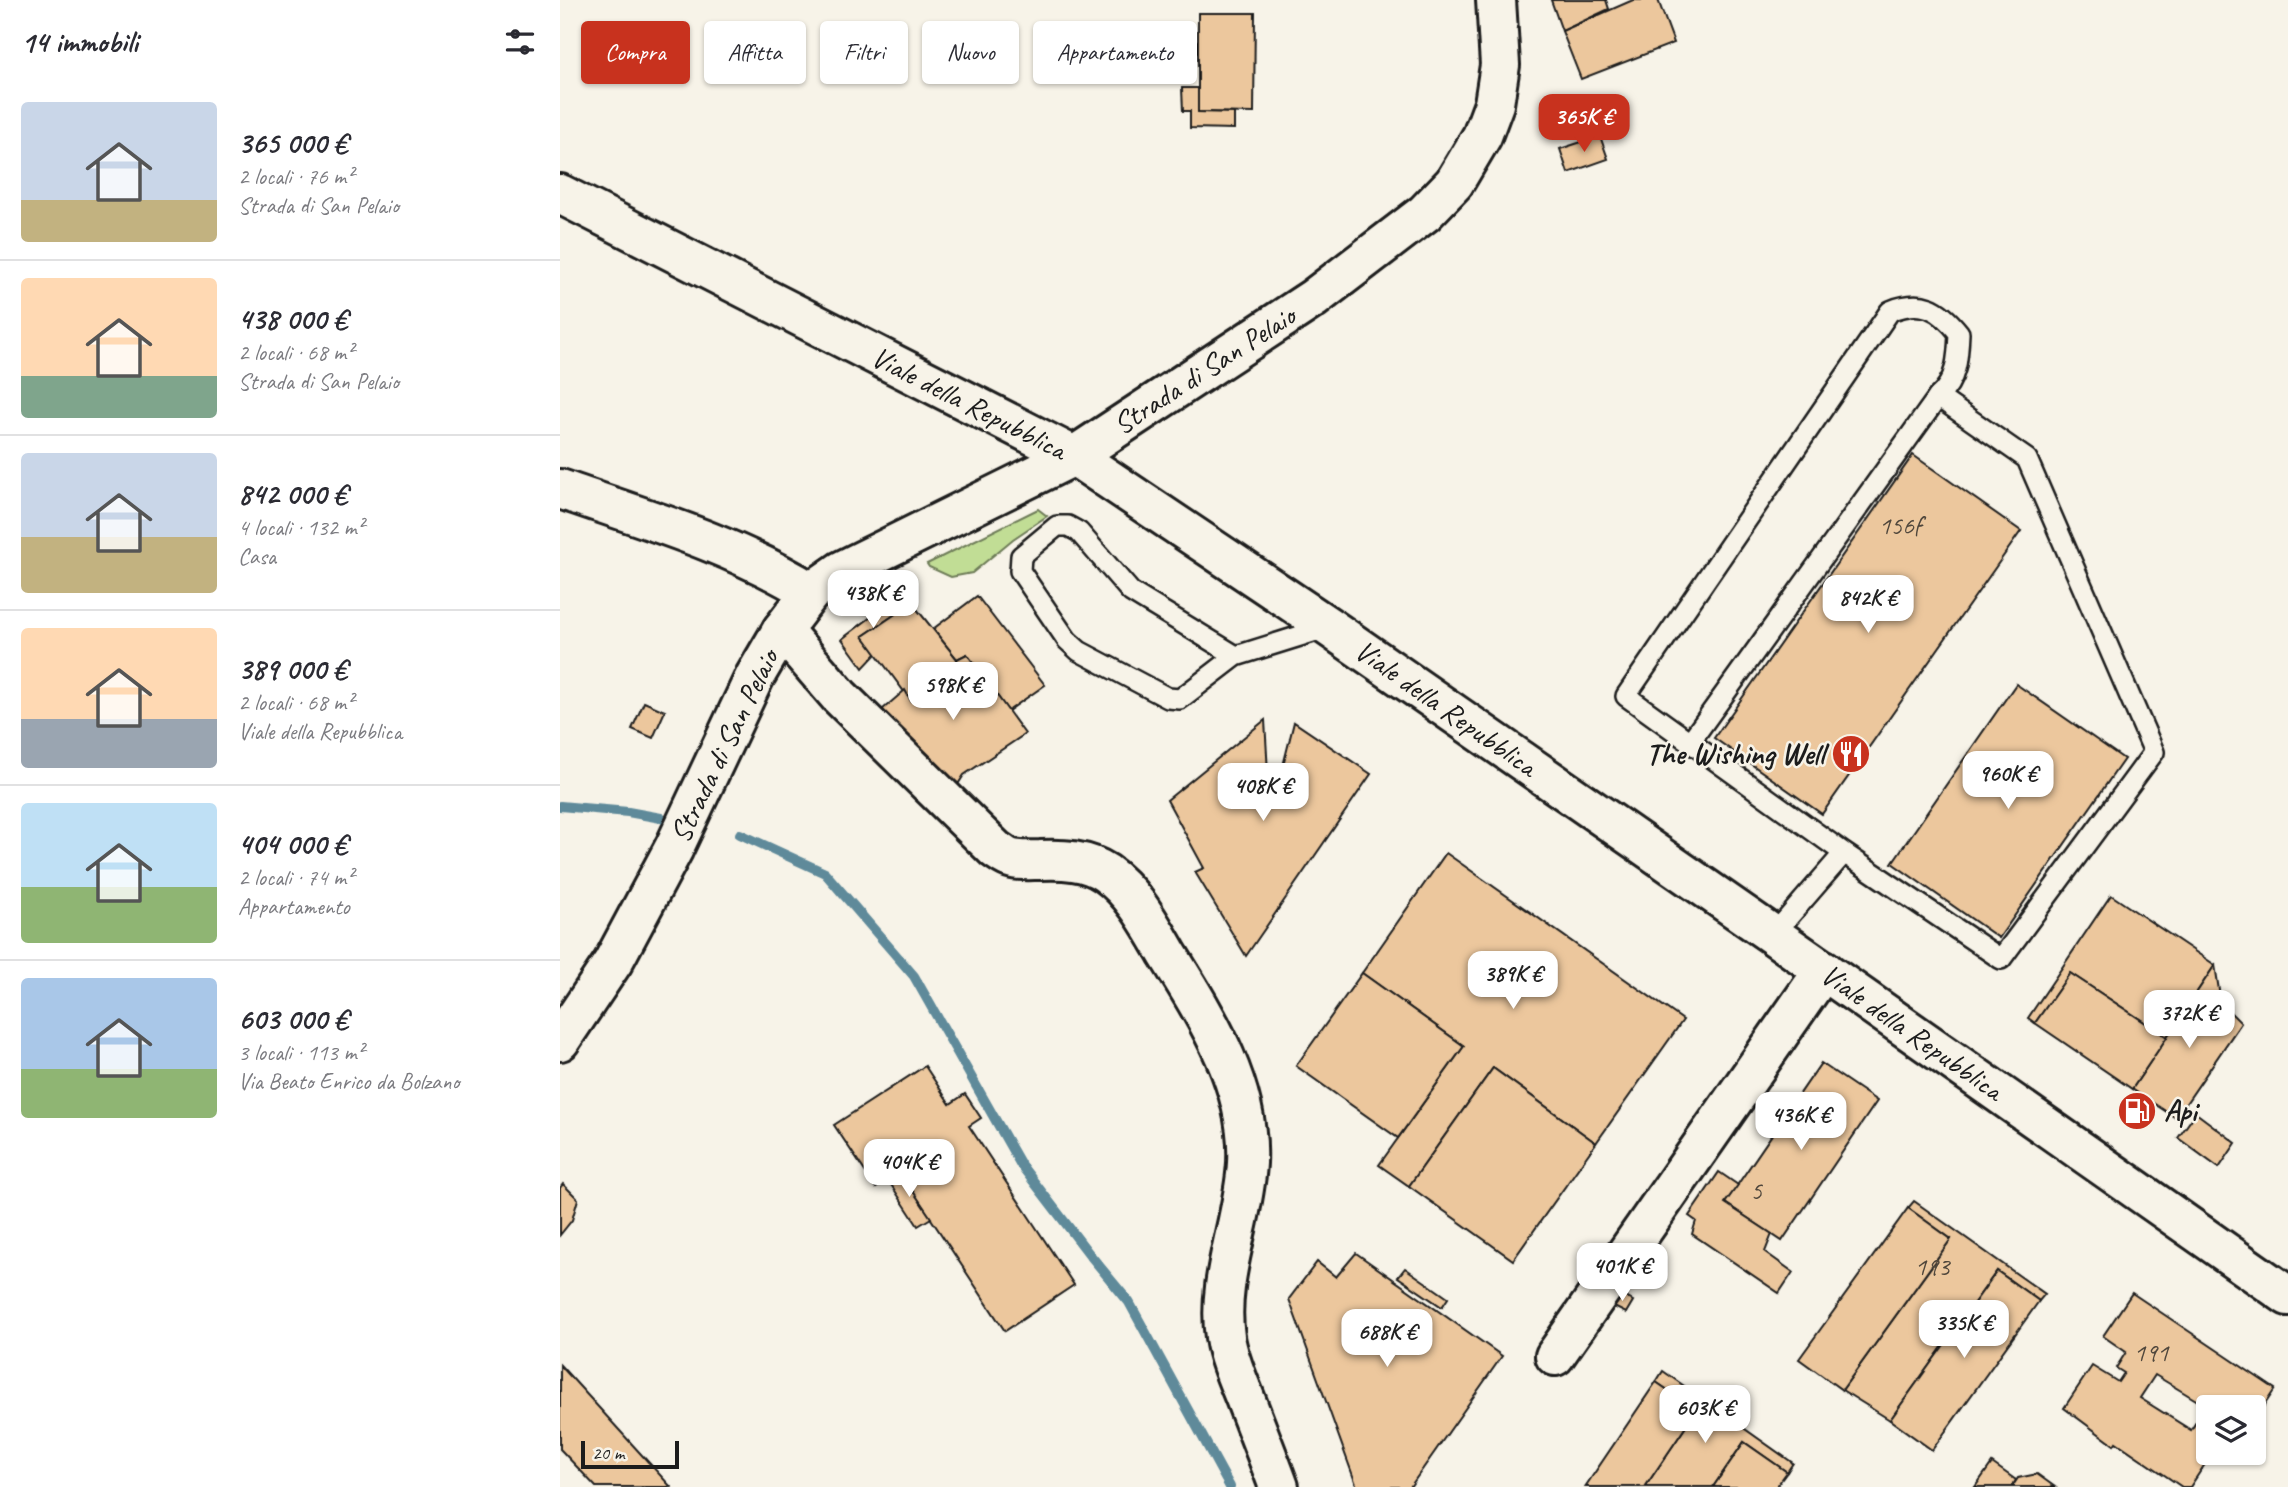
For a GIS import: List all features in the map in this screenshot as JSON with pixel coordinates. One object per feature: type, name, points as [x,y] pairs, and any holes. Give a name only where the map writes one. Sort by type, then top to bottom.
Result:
[{"type":"main road","name":"Strada di San Pelaio","points":[[560,1041],[613,962],[674,848],[755,676],[782,630],[811,592],[841,571],[1074,456],[1314,298],[1425,213],[1454,183],[1482,136],[1494,104],[1500,65],[1496,0]]},
{"type":"main road","name":"Viale della Repubblica","points":[[560,194],[1074,456],[1329,627],[2288,1296]]},
{"type":"main road","points":[[560,489],[727,547],[778,571],[811,592]]},
{"type":"main road","points":[[782,630],[839,696],[995,849],[1013,859],[1062,859],[1094,866],[1118,883],[1143,913],[1200,1007],[1212,1028],[1236,1086],[1246,1140],[1247,1165],[1227,1277],[1224,1335],[1233,1367],[1279,1487]]},
{"type":"main road","points":[[1555,1356],[1824,970]]},
{"type":"lane","points":[[1690,742],[1938,397],[1946,390],[1958,365],[1959,334],[1945,316],[1930,308],[1906,305],[1890,312],[1626,696],[1844,853],[2001,959],[2154,752],[2027,458],[1938,397]]},
{"type":"lane","points":[[1236,656],[1131,592],[1079,532],[1068,526],[1057,526],[1021,556],[1020,571],[1067,640],[1079,651],[1168,698],[1180,699],[1236,656],[1329,627]]},
{"type":"lane","points":[[1773,935],[1844,853]]},
{"type":"green space","points":[[1038,509],[1047,516],[1013,539],[972,573],[951,577],[927,564]]},
{"type":"building","points":[[1551,0],[1606,0],[1609,9],[1562,31]]},
{"type":"building","points":[[1633,0],[1658,0],[1674,43],[1581,79],[1562,31]]},
{"type":"building","points":[[1198,13],[1255,13],[1254,113],[1198,112]]},
{"type":"building","points":[[1182,88],[1198,88],[1198,112],[1234,113],[1234,129],[1190,128],[1190,111],[1183,111]]},
{"type":"building","points":[[1600,136],[1608,159],[1568,173],[1560,149]]},
{"type":"building","points":[[1913,455],[2021,531],[1822,814],[1714,738]]},
{"type":"building","points":[[904,592],[912,603],[863,636],[877,653],[863,668],[842,639]]},
{"type":"building","points":[[977,596],[1045,685],[1008,711],[967,654],[957,659],[933,629]]},
{"type":"building","points":[[912,603],[957,659],[958,664],[911,701],[863,636]]},
{"type":"building","points":[[967,654],[1025,734],[964,775],[955,789],[875,716],[905,690],[911,701],[958,664],[957,659]]},
{"type":"building","points":[[2016,684],[2124,759],[1999,938],[1892,863]]},
{"type":"building","points":[[644,702],[665,711],[653,738],[632,729]]},
{"type":"building","points":[[1265,720],[1268,773],[1279,782],[1294,722],[1371,774],[1246,956],[1195,872],[1204,868],[1167,800]]},
{"type":"building","points":[[1446,853],[1683,1020],[1596,1143],[1493,1068],[1409,1186],[1379,1165],[1464,1046],[1362,973]]},
{"type":"building","points":[[2111,895],[2215,965],[2167,1037],[2070,973],[2035,1023],[2028,1018]]},
{"type":"building","points":[[2215,965],[2221,1003],[2241,1023],[2176,1118],[2132,1089]]},
{"type":"building","points":[[1362,973],[1464,1046],[1398,1138],[1296,1066]]},
{"type":"building","points":[[2070,973],[2167,1037],[2132,1089],[2035,1023]]},
{"type":"building","points":[[1821,1063],[1877,1101],[1782,1241],[1725,1203]]},
{"type":"building","points":[[925,1066],[950,1104],[965,1094],[981,1118],[969,1126],[1074,1285],[1005,1331],[900,1172],[876,1188],[834,1125]]},
{"type":"building","points":[[1493,1068],[1596,1143],[1513,1260],[1409,1186]]},
{"type":"building","points":[[2196,1113],[2236,1143],[2219,1168],[2178,1138]]},
{"type":"building","points":[[900,1172],[931,1218],[918,1226],[888,1180]]},
{"type":"building","points":[[1719,1172],[1738,1185],[1725,1203],[1772,1234],[1765,1252],[1793,1272],[1779,1293],[1692,1234],[1696,1221],[1689,1216]]},
{"type":"building","points":[[563,1184],[578,1199],[572,1220],[560,1235],[560,1188]]},
{"type":"building","points":[[1914,1201],[2045,1294],[2039,1301],[1997,1271],[1890,1420],[1842,1390],[1951,1239],[1908,1208]]},
{"type":"building","points":[[1908,1208],[1951,1239],[1842,1390],[1799,1359]]},
{"type":"building","points":[[1356,1253],[1502,1356],[1410,1487],[1357,1487],[1289,1299],[1317,1262],[1336,1277]]},
{"type":"building","points":[[1405,1268],[1448,1298],[1442,1307],[1398,1277]]},
{"type":"building","points":[[1997,1271],[2039,1301],[1932,1450],[1890,1420]]},
{"type":"building","points":[[1619,1293],[1633,1301],[1626,1313],[1612,1306]]},
{"type":"building","points":[[2132,1293],[2275,1389],[2266,1403],[2266,1395],[2196,1395],[2196,1400],[2155,1375],[2140,1398],[2191,1430],[2196,1422],[2196,1465],[2204,1465],[2190,1487],[2182,1487],[2116,1442],[2114,1445],[2064,1408],[2092,1366],[2118,1382],[2124,1373],[2116,1368],[2126,1352],[2103,1336]]},
{"type":"building","points":[[560,1365],[671,1487],[596,1487],[560,1449]]},
{"type":"building","points":[[1663,1371],[1793,1463],[1787,1472],[1744,1442],[1713,1487],[1645,1487],[1697,1410],[1656,1382]]},
{"type":"building","points":[[1656,1382],[1697,1410],[1645,1487],[1585,1487]]},
{"type":"building","points":[[1744,1442],[1787,1472],[1776,1487],[1713,1487]]},
{"type":"building","points":[[1992,1463],[2016,1480],[2012,1487],[1975,1487]]},
{"type":"building","points":[[2037,1474],[2055,1487],[2012,1487],[2018,1478]]},
{"type":"waterway","points":[[560,806],[661,818]]},
{"type":"waterway","points":[[740,834],[825,873],[914,976],[1021,1165],[1129,1302],[1230,1487]]},
{"type":"place","name":"The Wishing Well","points":[[1851,754]]},
{"type":"place","name":"Api","points":[[2137,1111]]}]
